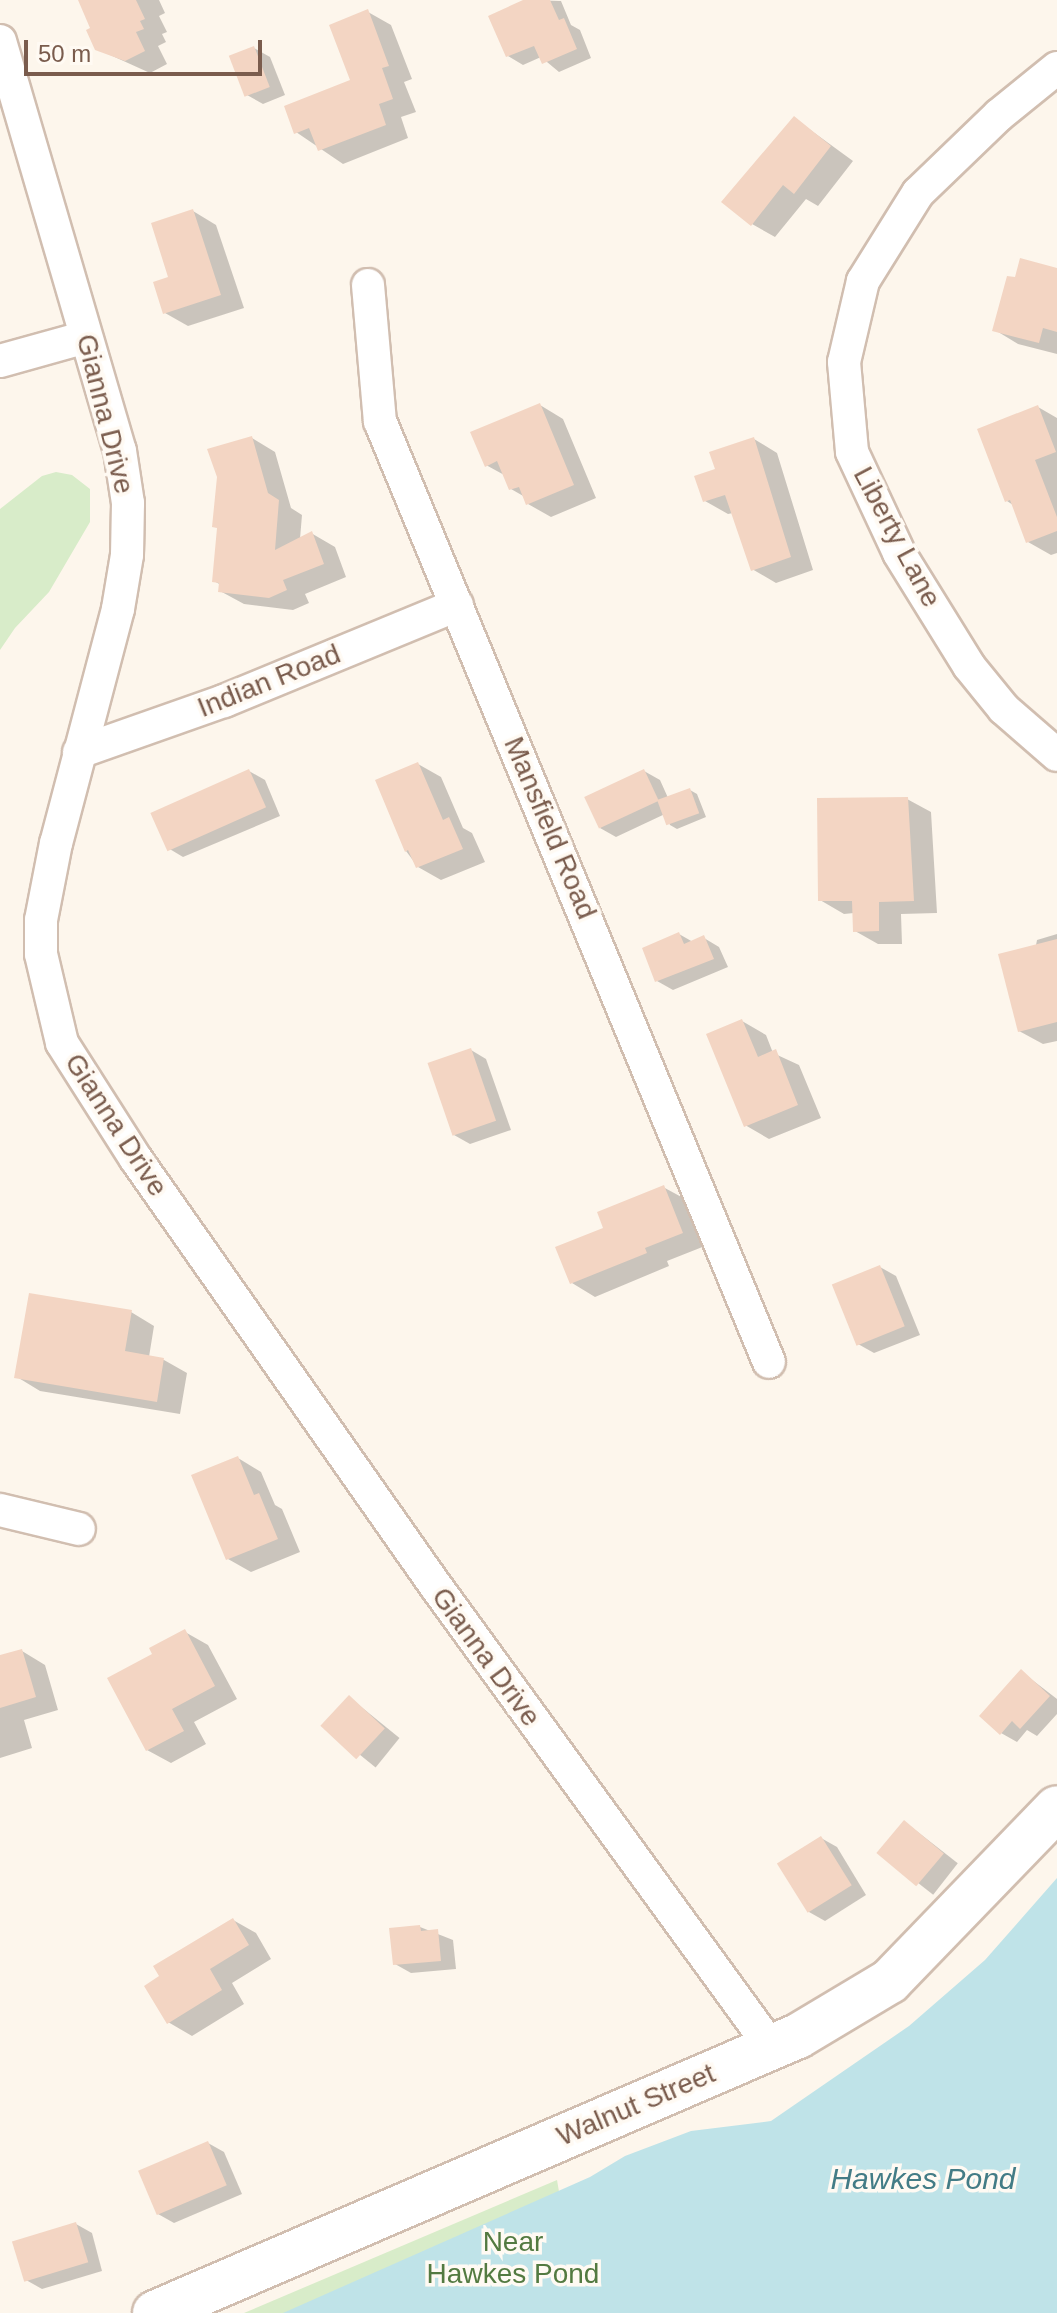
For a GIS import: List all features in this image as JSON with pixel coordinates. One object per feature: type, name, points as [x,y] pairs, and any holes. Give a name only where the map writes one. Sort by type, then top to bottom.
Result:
[{"type":"main road","name":"Walnut Street","points":[[155,2313],[798,2036],[890,1981],[1057,1808]]},
{"type":"street","name":"Gianna Drive","points":[[0,41],[120,451],[128,516],[127,555],[118,609],[79,752],[41,920],[41,954],[62,1043],[136,1159],[435,1585],[771,2047]]},
{"type":"street","name":"Liberty Lane","points":[[1057,68],[999,115],[918,193],[863,281],[844,362],[852,452],[899,553],[969,666],[1004,709],[1057,755]]},
{"type":"street","name":"Mansfield Road","points":[[368,285],[380,421],[769,1362]]},
{"type":"street","points":[[0,361],[86,337]]},
{"type":"street","name":"Indian Road","points":[[79,752],[224,701],[457,605]]},
{"type":"street","points":[[0,1510],[79,1529]]},
{"type":"green space","points":[[56,472],[72,475],[90,489],[90,522],[49,592],[15,628],[0,650],[0,509],[42,476]]},
{"type":"green space","name":"Near Hawkes Pond","points":[[557,2180],[580,2313],[244,2313]]},
{"type":"water","name":"Hawkes Pond","points":[[1057,1878],[1057,2313],[283,2313],[590,2177],[625,2156],[691,2131],[771,2121],[909,2026],[985,1960]]},
{"type":"building","points":[[78,0],[136,0],[145,19],[140,21],[144,29],[136,32],[145,51],[125,61],[95,50]]},
{"type":"building","points":[[523,0],[550,0],[559,20],[564,18],[577,49],[542,64],[534,46],[506,57],[488,16]]},
{"type":"building","points":[[368,9],[389,66],[382,68],[393,99],[379,104],[386,125],[318,151],[309,128],[294,134],[284,106],[350,80],[329,25]]},
{"type":"building","points":[[254,46],[270,87],[245,97],[229,56]]},
{"type":"building","points":[[794,116],[831,146],[794,194],[783,185],[751,226],[721,202]]},
{"type":"building","points":[[193,209],[221,295],[163,314],[153,282],[168,277],[151,223]]},
{"type":"building","points":[[1020,258],[1057,268],[1057,332],[1043,328],[1039,343],[992,331],[1007,276],[1015,277]]},
{"type":"building","points":[[540,403],[574,485],[526,505],[519,487],[509,490],[497,461],[485,467],[470,432]]},
{"type":"building","points":[[1038,405],[1056,452],[1035,460],[1057,517],[1057,531],[1026,543],[1010,500],[1005,502],[977,429]]},
{"type":"building","points":[[252,436],[268,493],[279,500],[275,550],[312,531],[324,564],[283,580],[287,590],[269,598],[218,592],[219,583],[212,582],[217,528],[212,527],[217,477],[207,449]]},
{"type":"building","points":[[754,437],[791,557],[751,571],[725,495],[703,502],[694,476],[715,469],[709,452]]},
{"type":"building","points":[[418,762],[443,820],[449,817],[463,849],[416,868],[408,850],[405,852],[375,780]]},
{"type":"building","points":[[249,769],[266,807],[167,851],[150,813]]},
{"type":"building","points":[[644,769],[659,801],[599,829],[584,797]]},
{"type":"building","points":[[690,788],[699,813],[666,825],[657,800]]},
{"type":"building","points":[[908,797],[914,901],[879,902],[879,931],[853,932],[852,901],[818,901],[817,798]]},
{"type":"building","points":[[679,932],[684,944],[704,935],[714,959],[655,982],[642,948]]},
{"type":"building","points":[[1057,939],[1057,1022],[1018,1032],[998,954]]},
{"type":"building","points":[[742,1019],[758,1057],[776,1049],[798,1105],[744,1127],[706,1034]]},
{"type":"building","points":[[471,1048],[496,1121],[453,1136],[428,1063]]},
{"type":"building","points":[[664,1185],[683,1233],[645,1248],[647,1253],[570,1284],[555,1247],[603,1228],[597,1212]]},
{"type":"building","points":[[880,1265],[905,1326],[857,1346],[832,1284]]},
{"type":"building","points":[[29,1293],[132,1310],[125,1351],[164,1358],[157,1402],[14,1378]]},
{"type":"building","points":[[238,1456],[254,1495],[259,1493],[278,1539],[226,1560],[191,1475]]},
{"type":"building","points":[[185,1629],[215,1686],[172,1709],[184,1731],[146,1751],[107,1678],[152,1654],[149,1648]]},
{"type":"building","points":[[22,1649],[36,1697],[0,1708],[0,1655]]},
{"type":"building","points":[[1021,1669],[1050,1696],[1020,1729],[1012,1721],[1000,1735],[979,1716]]},
{"type":"building","points":[[349,1695],[385,1728],[356,1759],[320,1726]]},
{"type":"building","points":[[904,1820],[944,1853],[916,1886],[876,1853]]},
{"type":"building","points":[[821,1836],[852,1885],[808,1913],[777,1864]]},
{"type":"building","points":[[233,1918],[249,1945],[210,1969],[222,1990],[167,2024],[144,1986],[159,1976],[153,1966]]},
{"type":"building","points":[[420,1925],[421,1931],[438,1929],[441,1961],[393,1965],[389,1928]]},
{"type":"building","points":[[208,2141],[227,2185],[157,2215],[138,2171]]},
{"type":"building","points":[[76,2222],[88,2262],[24,2282],[12,2242]]}]
